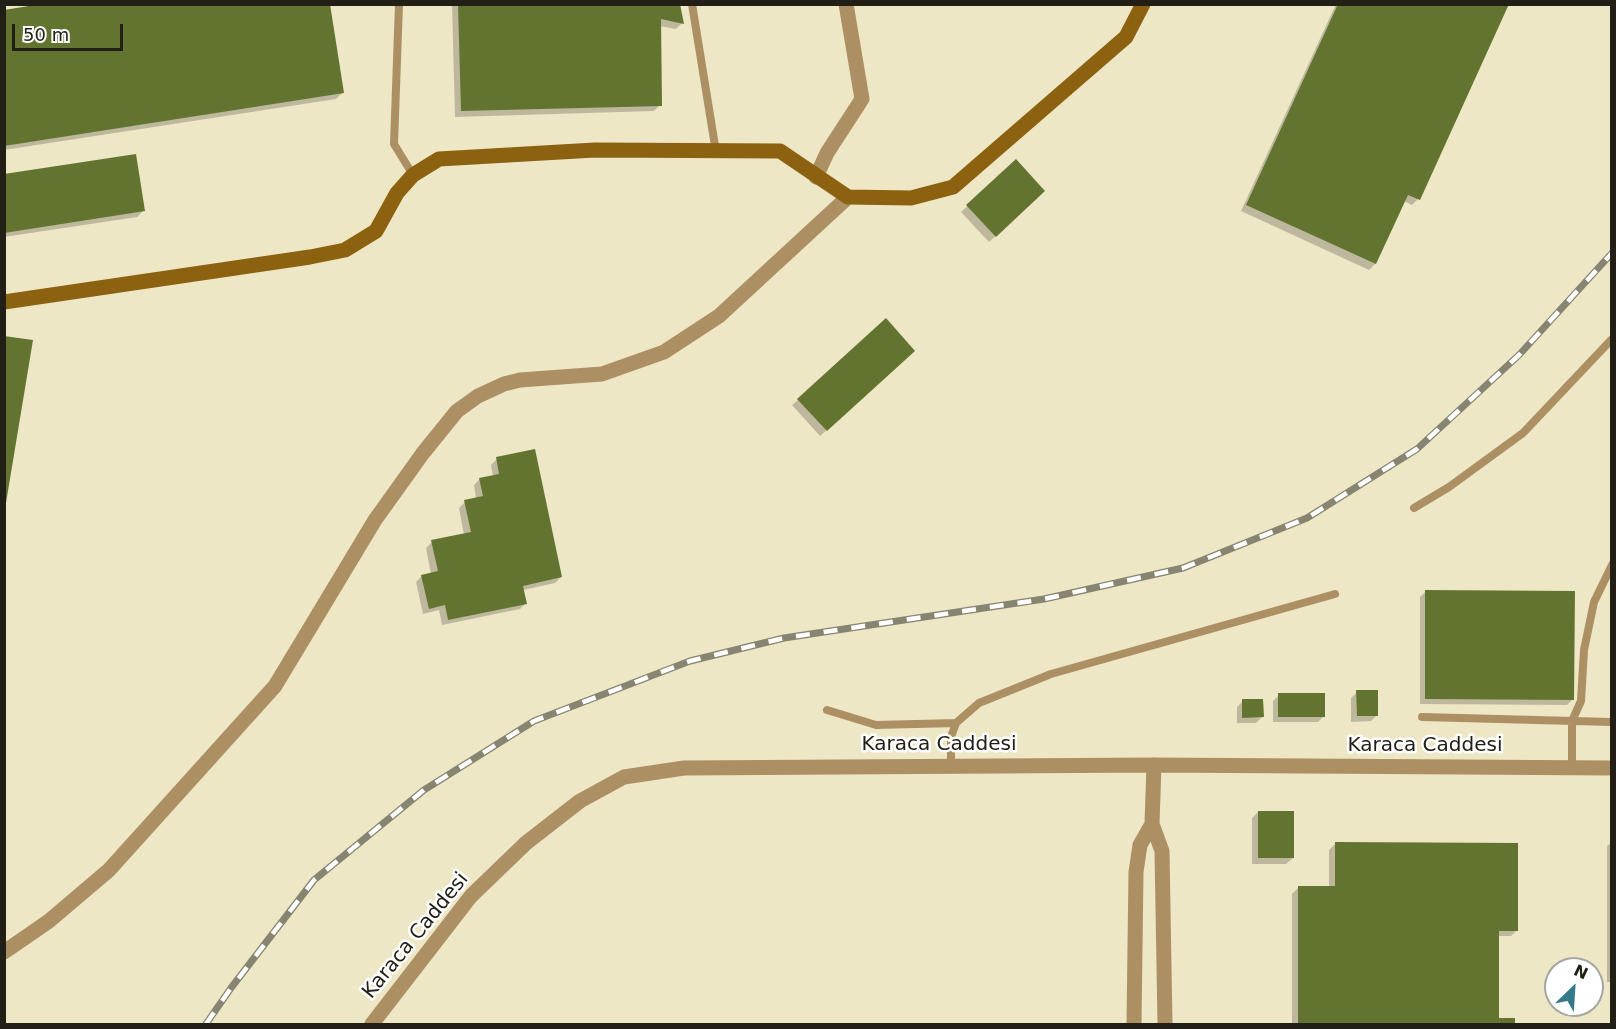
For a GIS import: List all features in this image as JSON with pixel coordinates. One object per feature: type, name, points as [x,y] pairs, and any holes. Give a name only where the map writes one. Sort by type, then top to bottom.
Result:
[{"type":"street","points":[[816,177],[827,153],[862,99],[846,4]]},
{"type":"street","points":[[4,302],[345,250],[376,231],[398,193],[413,174],[439,159],[595,150],[780,151],[848,197],[911,198],[953,187],[1126,37],[1143,4]]},
{"type":"street","points":[[4,952],[64,908],[109,870],[275,686],[375,520],[423,453],[457,411],[478,396],[504,384],[520,380],[602,374],[644,361],[674,347],[719,316],[848,197]]},
{"type":"street","points":[[1154,765],[1152,824],[1162,850],[1165,1024]]},
{"type":"street","name":"Karaca Caddesi","points":[[372,1024],[471,896],[526,843],[580,801],[624,777],[684,768],[1154,765],[1611,768]]},
{"type":"street","points":[[1134,1024],[1136,872],[1140,845],[1152,824]]},
{"type":"lane","points":[[399,4],[394,144],[413,174]]},
{"type":"lane","points":[[692,4],[716,152]]},
{"type":"lane","points":[[1414,508],[1449,487],[1523,433],[1611,339]]},
{"type":"lane","points":[[1572,767],[1572,721],[1581,701],[1584,650],[1594,602],[1611,565]]},
{"type":"lane","points":[[951,766],[951,737],[956,723],[979,703],[1051,674],[1335,594]]},
{"type":"lane","points":[[828,710],[876,725],[956,723]]},
{"type":"lane","points":[[1422,717],[1611,722]]},
{"type":"shaded area","points":[[5,5],[1611,5],[1611,1024],[5,1024]]},
{"type":"building","points":[[41,4],[330,4],[344,93],[4,146],[4,10]]},
{"type":"building","points":[[458,4],[680,4],[684,24],[661,19],[662,106],[461,111]]},
{"type":"building","points":[[1338,4],[1509,4],[1420,200],[1408,195],[1376,264],[1246,205]]},
{"type":"building","points":[[136,154],[145,211],[4,233],[4,174]]},
{"type":"building","points":[[1016,159],[1045,191],[996,237],[966,205]]},
{"type":"building","points":[[886,318],[915,351],[827,431],[797,399]]},
{"type":"building","points":[[4,336],[33,340],[6,503],[4,503]]},
{"type":"building","points":[[535,449],[562,577],[523,586],[527,604],[448,620],[445,605],[429,609],[421,575],[438,571],[431,540],[471,532],[464,500],[483,496],[479,478],[499,474],[496,457]]},
{"type":"building","points":[[1425,590],[1575,591],[1574,700],[1425,699]]},
{"type":"building","points":[[1356,690],[1378,690],[1378,716],[1357,716]]},
{"type":"building","points":[[1278,693],[1325,693],[1325,717],[1278,717]]},
{"type":"building","points":[[1242,699],[1263,699],[1264,717],[1242,718]]},
{"type":"building","points":[[1258,811],[1294,811],[1294,858],[1258,858]]},
{"type":"building","points":[[1335,842],[1518,843],[1518,931],[1499,931],[1499,1018],[1515,1018],[1515,1024],[1298,1024],[1298,886],[1335,886]]},
{"type":"railway","points":[[206,1024],[314,880],[424,790],[534,721],[690,661],[784,638],[1044,599],[1183,568],[1307,518],[1417,449],[1519,355],[1612,253]]}]
